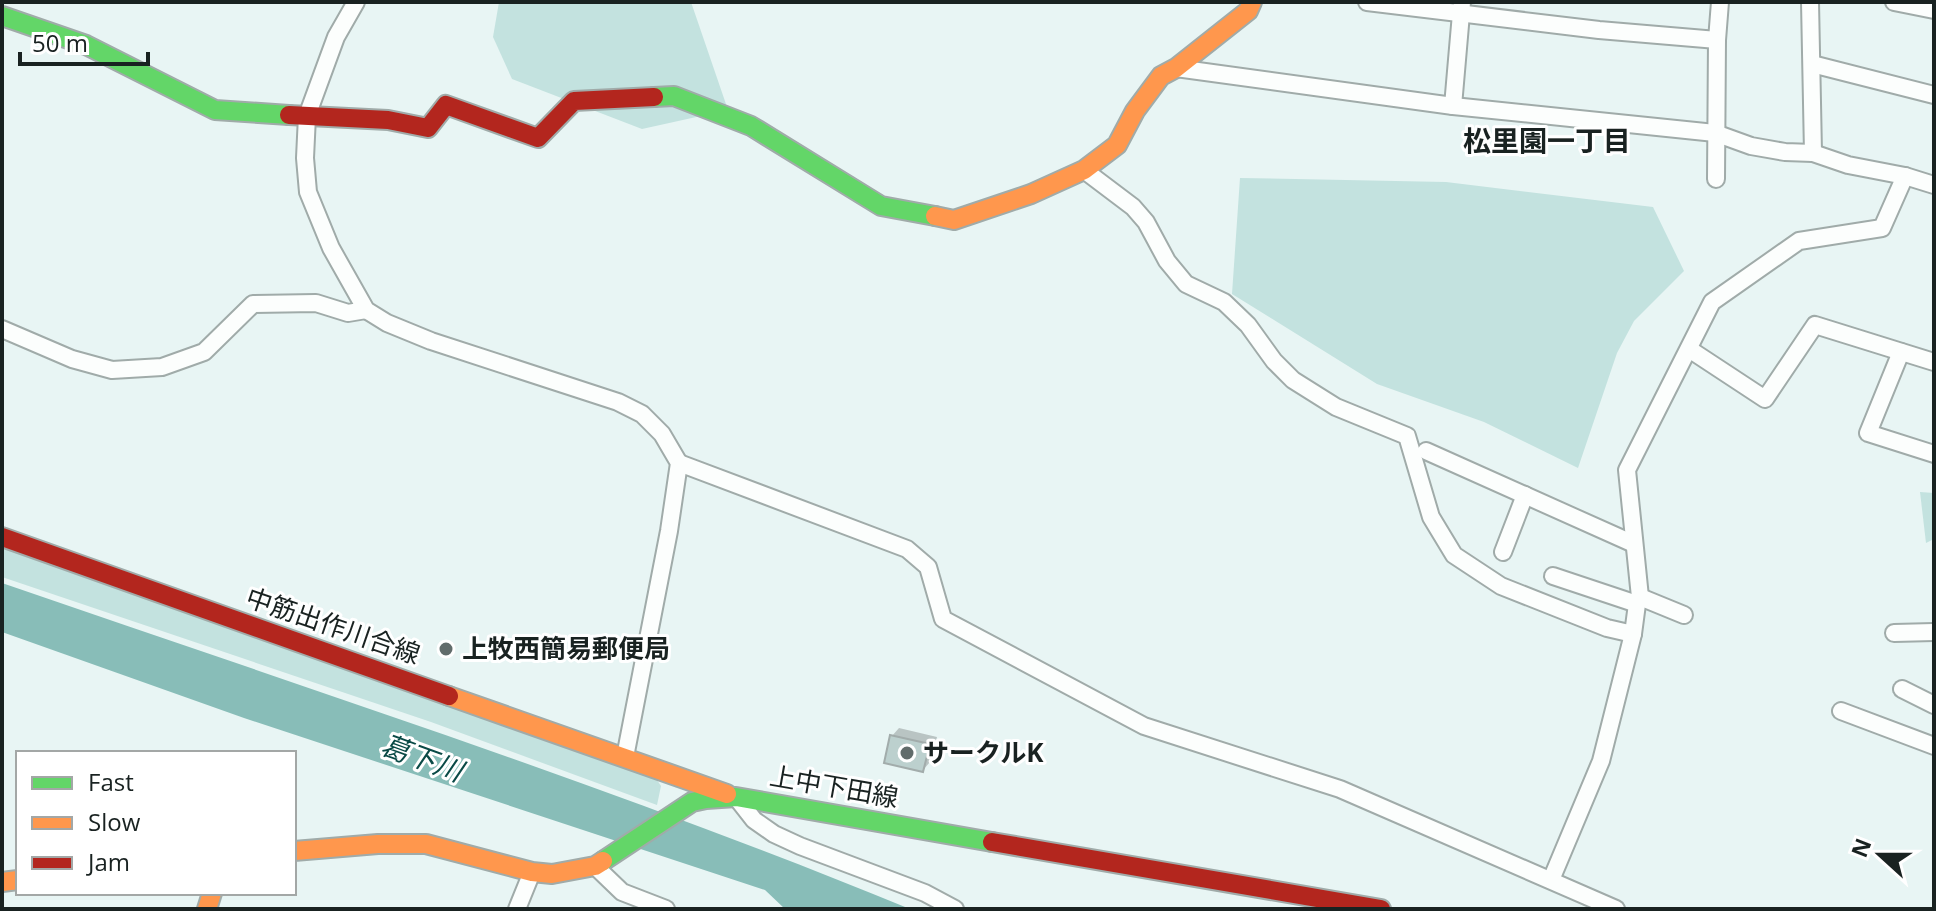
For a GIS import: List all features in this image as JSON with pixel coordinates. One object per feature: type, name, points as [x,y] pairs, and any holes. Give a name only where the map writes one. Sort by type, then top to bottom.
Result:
[{"type":"main road","points":[[2,16],[86,45],[215,110],[388,120],[428,128],[446,105],[538,138],[574,101],[674,96],[751,126],[881,206],[954,220],[1031,194],[1084,170],[1117,145],[1135,111],[1161,76],[1176,68],[1248,11],[1252,2]]},
{"type":"main road","name":"中筋出作川合線","points":[[2,537],[736,797]]},
{"type":"main road","name":"上中下田線","points":[[296,851],[378,844],[426,844],[532,872],[552,874],[595,866],[692,802],[736,797],[1381,909]]},
{"type":"street","points":[[356,2],[336,37],[307,116],[305,158],[308,192],[331,248],[366,310],[387,323],[431,341],[618,402],[642,414],[662,434],[679,463],[669,531],[625,757]]},
{"type":"street","points":[[1367,2],[1462,8],[1599,30],[1717,40]]},
{"type":"street","points":[[1716,179],[1720,2]]},
{"type":"street","points":[[1810,2],[1813,153]]},
{"type":"street","points":[[1894,2],[1934,10]]},
{"type":"street","points":[[1453,106],[1462,8]]},
{"type":"street","points":[[1812,64],[1934,95]]},
{"type":"street","points":[[1176,68],[1453,106],[1715,133],[1751,146],[1813,153],[1848,165],[1934,185]]},
{"type":"street","points":[[1084,170],[1133,207],[1146,222],[1167,261],[1186,284],[1224,302],[1248,325],[1274,361],[1293,380],[1336,407],[1407,436],[1431,517],[1454,555],[1501,586],[1607,628],[1633,634]]},
{"type":"street","points":[[1551,880],[1601,761],[1633,634],[1638,600],[1627,470],[1712,302],[1799,241],[1882,228],[1905,176]]},
{"type":"street","points":[[2,329],[72,359],[112,370],[162,367],[204,352],[253,304],[316,303],[348,313],[366,310]]},
{"type":"street","points":[[1689,349],[1765,399],[1815,325],[1934,362]]},
{"type":"street","points":[[1901,352],[1868,433],[1934,454]]},
{"type":"street","points":[[1426,451],[1634,544]]},
{"type":"street","points":[[679,463],[907,549],[928,567],[943,619],[1144,726],[1340,789],[1616,909]]},
{"type":"street","points":[[1503,552],[1525,495]]},
{"type":"street","points":[[1553,576],[1684,615]]},
{"type":"street","points":[[1894,633],[1934,632]]},
{"type":"street","points":[[1902,689],[1934,705]]},
{"type":"street","points":[[1841,711],[1934,746]]},
{"type":"street","points":[[736,797],[754,820],[774,834],[925,893],[955,909]]},
{"type":"street","points":[[595,866],[622,892],[666,909]]},
{"type":"street","points":[[517,909],[532,872]]},
{"type":"shaded area","points":[[499,2],[691,2],[728,110],[642,129],[512,79],[493,37]]},
{"type":"shaded area","points":[[1240,178],[1446,182],[1653,207],[1684,271],[1634,321],[1617,353],[1578,468],[1484,422],[1377,384],[1232,294]]},
{"type":"shaded area","points":[[1920,492],[1934,493],[1934,539],[1926,543]]},
{"type":"shaded area","points":[[2,543],[657,780],[661,786],[657,805],[431,722],[2,577]]},
{"type":"water","name":"葛下川","points":[[2,583],[572,780],[910,909],[785,909],[765,890],[244,718],[2,632]]},
{"type":"building","name":"サークルK","points":[[890,735],[930,744],[923,772],[884,763]]},
{"type":"traffic: fast","points":[[2,16],[86,45],[215,110],[289,115]]},
{"type":"traffic: fast","points":[[654,97],[674,96],[751,126],[881,206],[935,216]]},
{"type":"traffic: fast","points":[[603,861],[692,802],[736,797],[992,842]]},
{"type":"traffic: slow","points":[[935,216],[954,220],[1031,194],[1084,170],[1117,145],[1135,111],[1161,76],[1176,68],[1248,11],[1252,2]]},
{"type":"traffic: slow","points":[[449,696],[727,794]]},
{"type":"traffic: slow","points":[[296,851],[378,844],[426,844],[532,872],[552,874],[595,866],[603,861]]},
{"type":"traffic: slow","points":[[2,882],[16,880]]},
{"type":"traffic: slow","points":[[207,909],[211,895]]},
{"type":"traffic: jam","points":[[289,115],[388,120],[428,128],[446,105],[538,138],[574,101],[654,97]]},
{"type":"traffic: jam","points":[[2,537],[449,696]]},
{"type":"traffic: jam","points":[[992,842],[1381,909]]},
{"type":"place","name":"上牧西簡易郵便局","points":[[446,649]]},
{"type":"place","name":"サークルK","points":[[907,753]]},
{"type":"district","name":"松里園一丁目","points":[[1547,141]]}]
